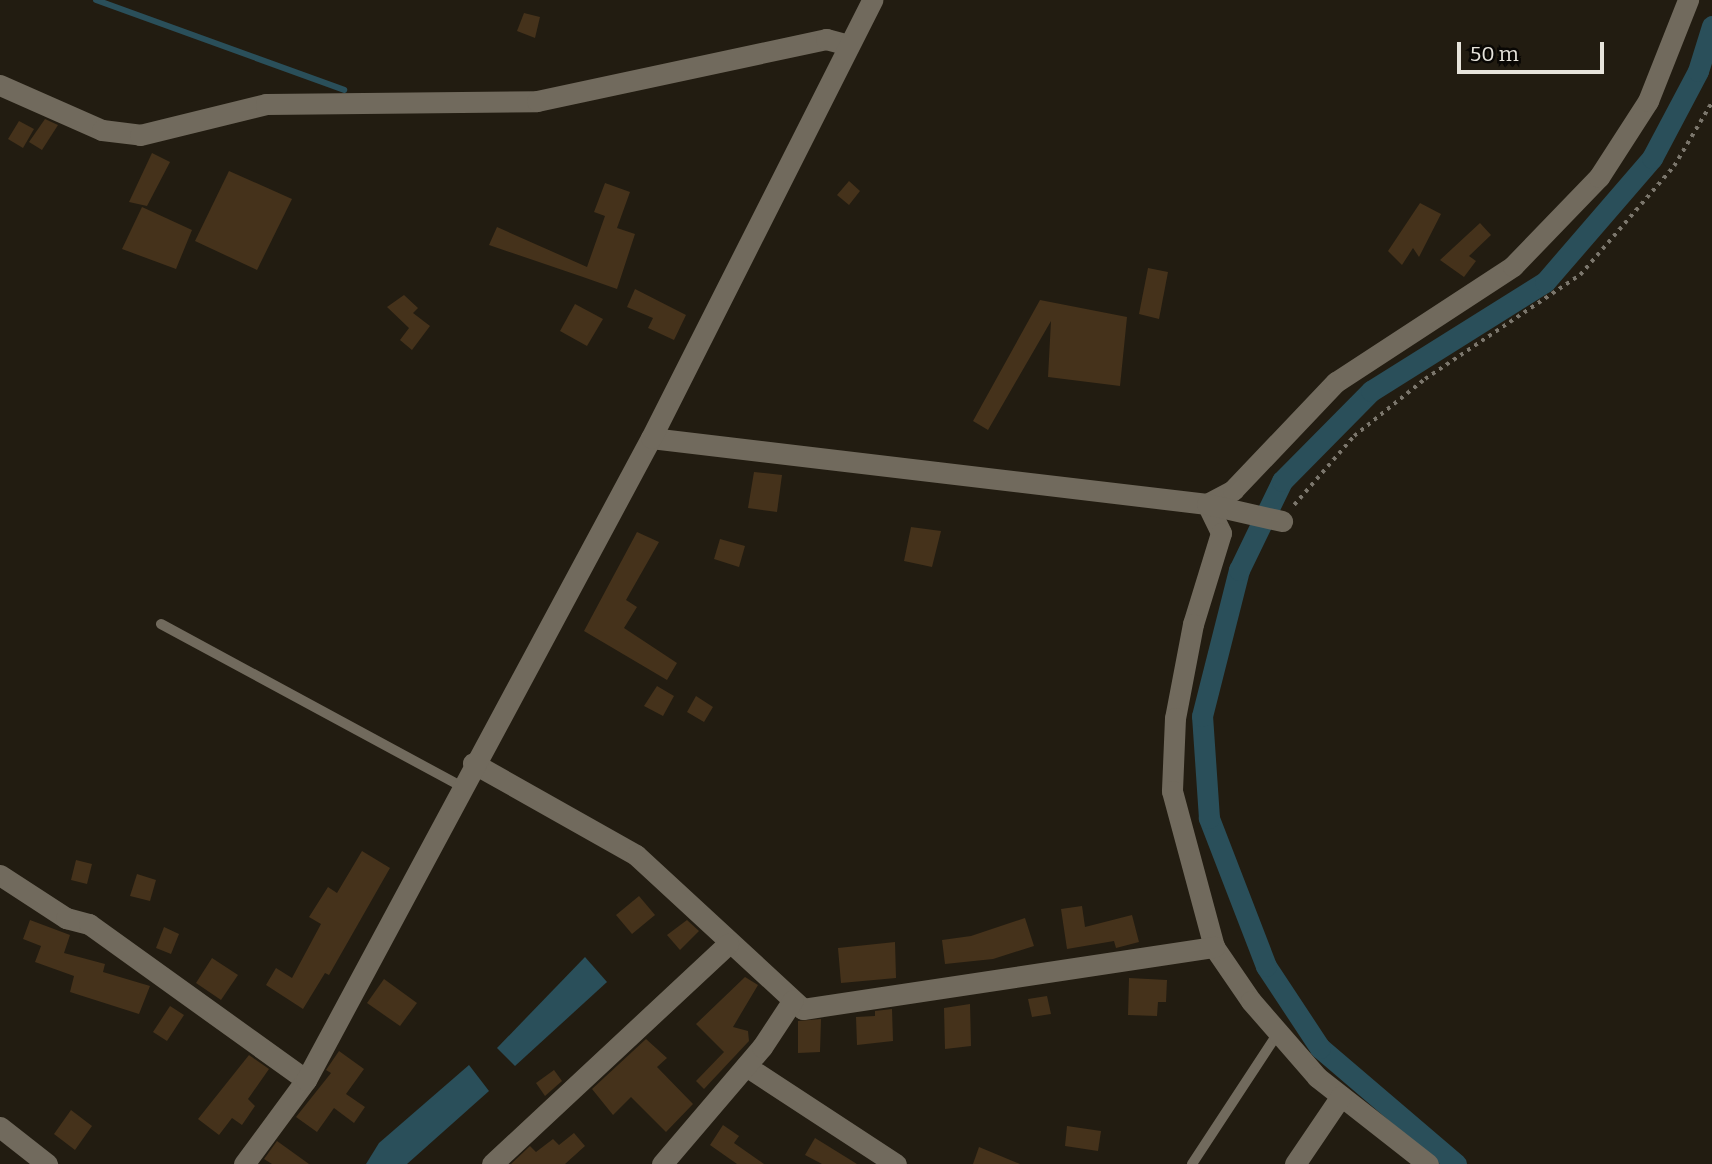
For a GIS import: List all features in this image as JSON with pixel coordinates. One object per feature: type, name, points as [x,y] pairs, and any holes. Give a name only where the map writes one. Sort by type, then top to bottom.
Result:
[{"type":"street","points":[[244,1164],[306,1080],[473,763],[651,438],[872,0]]},
{"type":"street","points":[[1207,504],[1233,490],[1336,383],[1513,266],[1599,177],[1648,101],[1688,0]]},
{"type":"street","points":[[0,85],[102,130],[140,135],[266,104],[537,101],[826,39],[848,45]]},
{"type":"street","points":[[651,438],[1207,504],[1248,511],[1282,521]]},
{"type":"street","points":[[1207,504],[1220,533],[1193,624],[1175,718],[1172,791],[1214,947],[1279,1033],[1317,1077],[1428,1164]]},
{"type":"street","points":[[473,763],[636,855],[728,944],[803,1009],[1214,947]]},
{"type":"street","points":[[0,875],[65,918],[100,931],[306,1080]]},
{"type":"street","points":[[492,1164],[728,944]]},
{"type":"street","points":[[662,1164],[746,1066],[793,1000]]},
{"type":"street","points":[[746,1066],[896,1164]]},
{"type":"street","points":[[1295,1164],[1341,1096]]},
{"type":"street","points":[[0,1127],[47,1164]]},
{"type":"lane","points":[[161,624],[461,786]]},
{"type":"lane","points":[[1192,1164],[1279,1033]]},
{"type":"path","points":[[1282,521],[1354,436],[1425,379],[1580,275],[1674,166],[1712,102]]},
{"type":"water","points":[[585,957],[607,982],[515,1066],[497,1048]]},
{"type":"water","points":[[469,1065],[489,1091],[407,1164],[366,1164],[379,1143]]},
{"type":"building","points":[[524,13],[540,17],[535,38],[517,31]]},
{"type":"building","points":[[45,119],[58,125],[42,150],[29,142]]},
{"type":"building","points":[[19,121],[34,129],[23,148],[8,139]]},
{"type":"building","points":[[152,153],[170,162],[147,206],[129,202]]},
{"type":"building","points":[[229,171],[292,199],[257,270],[195,241]]},
{"type":"building","points":[[849,181],[860,191],[849,205],[837,195]]},
{"type":"building","points":[[605,183],[630,192],[617,228],[635,234],[617,289],[489,245],[497,227],[587,267],[605,216],[594,212]]},
{"type":"building","points":[[1420,203],[1441,214],[1419,257],[1413,248],[1402,265],[1388,251]]},
{"type":"building","points":[[142,207],[192,230],[176,269],[122,249]]},
{"type":"building","points":[[1480,223],[1491,235],[1469,256],[1476,261],[1464,277],[1440,260]]},
{"type":"building","points":[[1148,268],[1168,272],[1159,319],[1139,314]]},
{"type":"building","points":[[635,289],[686,315],[674,340],[648,328],[653,318],[627,307]]},
{"type":"building","points":[[404,295],[418,308],[413,313],[430,326],[412,350],[400,340],[409,328],[387,307]]},
{"type":"building","points":[[1040,300],[1127,317],[1120,386],[1048,377],[1051,321],[988,430],[973,421]]},
{"type":"building","points":[[575,304],[603,319],[587,346],[560,331]]},
{"type":"building","points":[[754,472],[782,475],[777,512],[748,508]]},
{"type":"building","points":[[911,527],[941,531],[932,567],[904,561]]},
{"type":"building","points":[[637,532],[659,542],[626,600],[637,607],[624,628],[677,663],[667,680],[584,631]]},
{"type":"building","points":[[720,539],[745,546],[739,567],[714,559]]},
{"type":"building","points":[[657,686],[674,696],[663,716],[644,706]]},
{"type":"building","points":[[696,696],[713,707],[704,722],[687,712]]},
{"type":"building","points":[[362,851],[390,868],[329,975],[325,973],[303,1009],[266,985],[276,968],[292,978],[321,924],[309,917],[328,887],[337,893]]},
{"type":"building","points":[[76,860],[92,864],[87,884],[71,880]]},
{"type":"building","points":[[137,874],[156,880],[150,901],[130,896]]},
{"type":"building","points":[[639,896],[655,915],[632,934],[616,915]]},
{"type":"building","points":[[1082,906],[1085,927],[1132,915],[1139,942],[1116,948],[1114,941],[1067,949],[1061,909]]},
{"type":"building","points":[[1025,918],[1034,946],[993,959],[945,964],[942,940],[971,936]]},
{"type":"building","points":[[30,920],[70,935],[64,953],[105,964],[103,972],[150,986],[139,1014],[70,992],[74,976],[35,962],[41,946],[23,939]]},
{"type":"building","points":[[687,920],[699,931],[680,950],[667,935]]},
{"type":"building","points":[[164,927],[179,934],[171,954],[156,948]]},
{"type":"building","points":[[895,942],[896,978],[841,983],[838,948]]},
{"type":"building","points":[[212,958],[238,975],[221,1000],[196,983]]},
{"type":"building","points":[[745,977],[758,985],[733,1027],[748,1031],[749,1041],[704,1089],[696,1081],[724,1052],[696,1024]]},
{"type":"building","points":[[1129,978],[1167,980],[1166,1002],[1158,1002],[1157,1016],[1128,1015]]},
{"type":"building","points":[[384,979],[417,1003],[400,1026],[367,1003]]},
{"type":"building","points":[[1047,996],[1051,1014],[1032,1017],[1028,999]]},
{"type":"building","points":[[970,1004],[971,1046],[945,1049],[944,1008]]},
{"type":"building","points":[[170,1006],[184,1015],[167,1041],[153,1032]]},
{"type":"building","points":[[892,1009],[893,1041],[857,1045],[856,1017],[875,1016],[875,1011]]},
{"type":"building","points":[[821,1019],[820,1052],[798,1053],[798,1021]]},
{"type":"building","points":[[646,1039],[667,1058],[657,1067],[693,1104],[666,1132],[631,1097],[613,1115],[592,1089]]},
{"type":"building","points":[[339,1051],[364,1069],[346,1094],[365,1107],[354,1123],[334,1108],[317,1132],[296,1117],[331,1073],[326,1070]]},
{"type":"building","points":[[249,1055],[269,1069],[248,1099],[255,1106],[242,1125],[232,1118],[219,1135],[198,1119]]},
{"type":"building","points":[[554,1070],[562,1081],[545,1096],[536,1083]]},
{"type":"building","points":[[71,1110],[92,1126],[75,1150],[54,1134]]},
{"type":"building","points":[[723,1125],[739,1136],[734,1143],[764,1164],[737,1164],[710,1145]]},
{"type":"building","points":[[1067,1126],[1101,1131],[1098,1151],[1065,1146]]},
{"type":"building","points":[[574,1133],[585,1146],[565,1164],[511,1164],[530,1146],[536,1152],[553,1139],[559,1145]]},
{"type":"building","points":[[815,1138],[857,1164],[822,1164],[805,1155]]},
{"type":"building","points":[[277,1141],[309,1164],[272,1164],[264,1159]]},
{"type":"building","points":[[979,1147],[1020,1164],[973,1164]]},
{"type":"waterway","points":[[96,0],[344,90]]},
{"type":"waterway","points":[[1456,1164],[1320,1048],[1266,966],[1209,818],[1202,716],[1239,570],[1282,481],[1371,391],[1545,282],[1652,158],[1698,71],[1712,26]]}]
